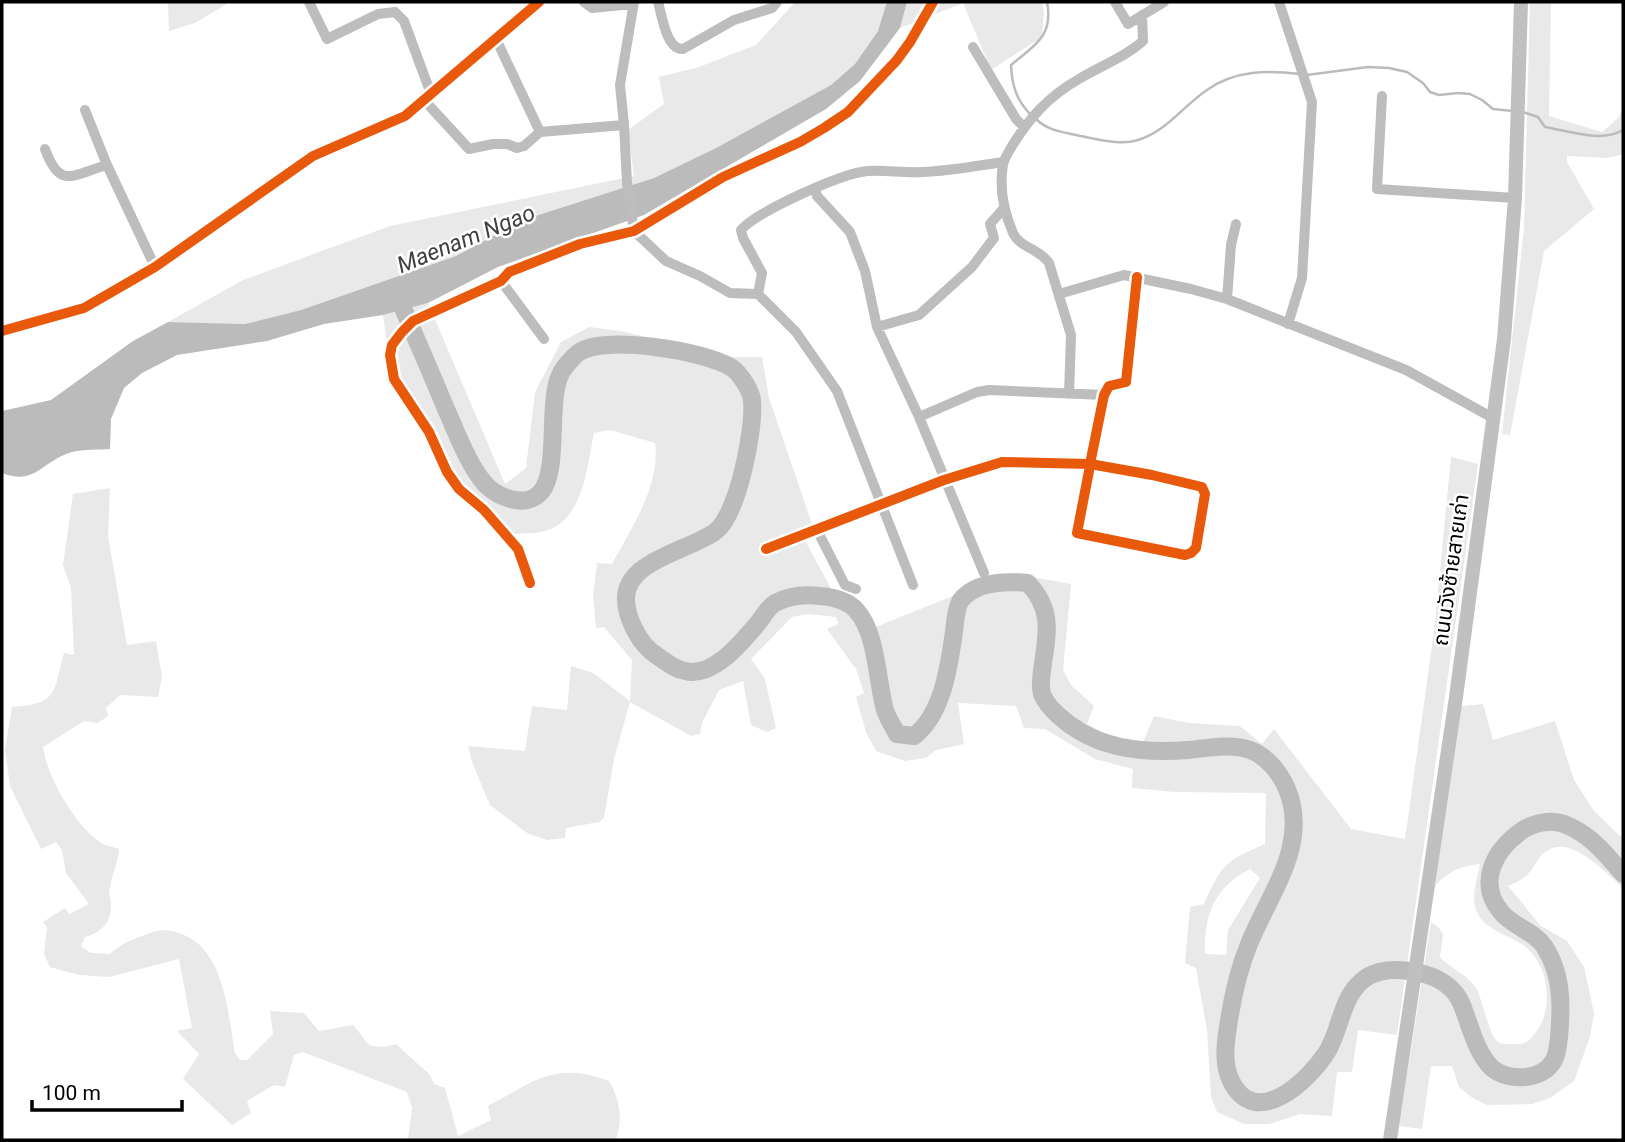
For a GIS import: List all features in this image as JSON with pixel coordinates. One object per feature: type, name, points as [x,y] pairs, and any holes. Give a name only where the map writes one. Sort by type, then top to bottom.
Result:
[{"type":"main road","name":"ถนนวังซ้ายสายเก่า","points":[[1390,1140],[1456,697],[1504,339],[1515,198],[1521,2]]},
{"type":"street","points":[[310,2],[327,39],[378,14],[395,12],[404,21],[427,97],[469,149],[493,144],[507,144],[517,148],[524,146],[540,132],[624,125]]},
{"type":"street","points":[[2,331],[84,308],[155,267],[313,156],[405,116],[539,2]]},
{"type":"street","points":[[584,2],[592,8],[634,3],[620,85],[633,227],[666,261],[730,293],[758,294],[796,332],[837,391],[913,584]]},
{"type":"street","points":[[658,2],[673,48],[682,50],[734,20],[772,8],[777,2]]},
{"type":"street","points":[[530,583],[518,549],[484,510],[460,489],[442,463],[429,432],[394,379],[390,355],[392,345],[413,321],[501,281],[509,272],[633,227],[703,188],[800,142],[848,112],[897,60],[933,2]]},
{"type":"street","points":[[1115,2],[1128,24],[1164,2]]},
{"type":"street","points":[[1279,2],[1312,102],[1306,247],[1302,278],[1288,324]]},
{"type":"street","points":[[1069,394],[1071,335],[1049,263],[1044,255],[1021,243],[1014,236],[1004,208],[1003,162],[1026,124],[1045,101],[1078,79],[1134,50],[1143,41],[1142,15]]},
{"type":"street","points":[[496,39],[540,132]]},
{"type":"street","points":[[973,47],[1016,119],[1026,124]]},
{"type":"street","points":[[1382,96],[1377,189],[1515,198]]},
{"type":"street","points":[[85,110],[107,165],[155,267]]},
{"type":"street","points":[[46,149],[52,166],[61,176],[68,177],[107,165]]},
{"type":"street","points":[[758,294],[762,273],[741,230],[757,218],[815,188],[865,171],[923,172],[1003,162]]},
{"type":"street","points":[[815,188],[817,196],[850,232],[864,271],[877,327],[919,417],[984,573]]},
{"type":"street","points":[[877,327],[919,315],[972,267],[994,239],[990,224],[1004,208]]},
{"type":"street","points":[[1227,299],[1231,245],[1236,224]]},
{"type":"street","points":[[1059,294],[1124,275],[1227,299],[1406,370],[1493,418]]},
{"type":"street","points":[[766,549],[944,480],[1002,462],[1090,464],[1202,487],[1205,494],[1196,548],[1191,554],[1077,533],[1090,464],[1104,395],[1109,386],[1126,382],[1137,277]]},
{"type":"street","points":[[501,281],[544,339]]},
{"type":"street","points":[[919,417],[977,392],[989,390],[1104,395]]},
{"type":"street","points":[[817,530],[845,586],[856,589]]},
{"type":"shaded area","points":[[168,2],[230,2],[195,23],[169,31]]},
{"type":"shaded area","points":[[795,2],[887,2],[888,5],[878,31],[855,64],[831,85],[716,148],[654,178],[524,220],[456,256],[301,310],[245,324],[168,322],[243,280],[390,226],[634,176],[628,130],[664,104],[659,77],[699,67],[756,45]]},
{"type":"shaded area","points":[[887,2],[907,2],[900,28],[860,81],[826,109],[644,215],[498,267],[428,303],[383,315],[324,324],[267,341],[177,355],[142,373],[124,388],[111,419],[110,449],[72,452],[38,471],[23,476],[2,473],[2,411],[51,400],[133,341],[168,322],[245,324],[301,310],[456,256],[523,220],[654,178],[716,148],[831,85],[855,64],[878,31]]},
{"type":"shaded area","points":[[907,2],[1042,2],[1042,37],[991,70],[963,3],[900,28]]},
{"type":"shaded area","points":[[1530,2],[1551,2],[1549,116],[1602,132],[1618,118],[1623,109],[1623,154],[1607,158],[1567,156],[1567,162],[1594,209],[1544,251],[1510,435],[1502,434],[1524,228]]},
{"type":"shaded area","points":[[428,303],[505,484],[526,468],[535,392],[561,342],[589,327],[621,331],[733,357],[762,357],[769,398],[813,527],[801,533],[843,611],[873,628],[1010,573],[1071,584],[1063,670],[1071,685],[1094,706],[1087,724],[1113,738],[1143,742],[1154,716],[1189,723],[1240,726],[1262,744],[1274,729],[1351,829],[1405,839],[1434,632],[1451,457],[1478,464],[1397,1035],[1358,1030],[1352,1072],[1337,1072],[1332,1116],[1300,1114],[1269,1124],[1244,1124],[1217,1112],[1211,1097],[1207,1030],[1196,968],[1185,963],[1190,907],[1204,904],[1220,872],[1232,860],[1265,844],[1266,793],[1174,792],[1132,788],[1133,769],[1095,759],[1045,729],[1024,728],[1016,706],[958,703],[964,744],[936,750],[926,758],[905,761],[876,751],[866,732],[856,697],[864,693],[856,669],[827,629],[838,624],[836,617],[808,614],[792,617],[751,659],[765,679],[776,728],[767,732],[751,725],[743,681],[719,690],[702,723],[700,734],[691,736],[630,702],[614,759],[604,818],[599,822],[566,828],[565,838],[547,840],[527,833],[490,805],[468,746],[525,751],[532,706],[567,710],[571,666],[593,673],[630,701],[632,660],[604,627],[596,628],[593,596],[597,563],[612,564],[643,506],[656,459],[655,443],[610,430],[594,433],[582,490],[568,516],[545,531],[503,539],[479,510],[450,484],[439,466],[428,437],[393,386],[383,315]],"holes":[[[1250,869],[1260,878],[1228,930],[1226,955],[1205,954],[1209,915],[1220,894],[1238,876]]]},
{"type":"shaded area","points":[[110,488],[108,536],[127,645],[156,641],[162,677],[158,697],[120,695],[106,708],[108,716],[98,723],[84,721],[43,747],[50,773],[73,814],[103,844],[119,849],[109,890],[110,917],[101,930],[85,937],[81,946],[91,953],[110,954],[125,943],[153,932],[168,931],[184,935],[198,943],[216,970],[227,1003],[235,1053],[240,1060],[247,1060],[273,1034],[270,1011],[304,1013],[319,1031],[353,1025],[370,1046],[385,1047],[396,1044],[430,1075],[434,1084],[445,1088],[458,1136],[491,1120],[488,1106],[532,1082],[573,1073],[609,1081],[619,1110],[616,1140],[408,1140],[412,1108],[407,1092],[303,1052],[294,1055],[285,1087],[274,1085],[247,1101],[251,1113],[232,1125],[183,1079],[199,1054],[177,1031],[192,1028],[179,959],[109,977],[79,975],[50,967],[44,954],[47,927],[43,922],[65,908],[69,914],[89,904],[66,873],[62,850],[56,842],[41,849],[10,786],[5,750],[12,707],[38,703],[52,694],[64,653],[74,655],[71,588],[63,565],[73,494]]},
{"type":"shaded area","points":[[1483,704],[1493,740],[1555,721],[1574,780],[1594,811],[1623,839],[1623,888],[1586,857],[1564,847],[1544,853],[1527,875],[1508,886],[1541,926],[1567,941],[1584,967],[1594,1013],[1590,1037],[1574,1081],[1550,1098],[1532,1104],[1487,1105],[1459,1087],[1452,1066],[1431,1066],[1422,1129],[1399,1126],[1431,922],[1443,934],[1440,957],[1476,988],[1492,1033],[1498,1042],[1519,1044],[1528,1041],[1544,1017],[1547,993],[1536,958],[1528,949],[1484,922],[1476,910],[1475,890],[1480,864],[1455,870],[1435,886],[1461,706]]},
{"type":"waterway","points":[[1031,115],[1016,92],[1011,65],[1034,46],[1045,32],[1048,24],[1047,2]]},
{"type":"waterway","points":[[1307,75],[1368,67],[1389,68],[1407,72],[1423,83],[1430,92],[1439,95],[1470,94],[1493,109],[1513,111]]},
{"type":"waterway","points":[[1036,119],[1051,129],[1062,132],[1109,141],[1131,142],[1158,131],[1198,96],[1229,78],[1264,72],[1300,74]]},
{"type":"waterway","points":[[1523,112],[1538,117],[1545,127],[1575,133],[1605,136],[1623,130]]},
{"type":"waterway","points":[[397,294],[469,459],[486,485],[511,499],[533,498],[546,484],[552,454],[557,385],[562,371],[578,353],[591,347],[609,345],[655,347],[719,362],[735,370],[742,378],[752,400],[751,430],[738,489],[724,522],[705,538],[648,565],[636,575],[629,586],[626,599],[628,614],[635,630],[650,651],[673,667],[695,672],[716,664],[743,640],[775,603],[808,595],[839,600],[856,610],[863,619],[872,644],[885,710],[897,734],[914,736],[932,715],[943,688],[961,600],[983,586],[1002,582],[1028,583],[1045,611],[1042,694],[1053,711],[1070,725],[1106,743],[1133,749],[1160,751],[1235,747],[1250,750],[1267,761],[1277,771],[1287,789],[1293,810],[1294,830],[1284,869],[1242,964],[1231,1006],[1226,1048],[1231,1081],[1242,1095],[1254,1102],[1281,1096],[1308,1076],[1327,1052],[1352,992],[1367,977],[1387,970],[1427,975],[1450,988],[1462,1005],[1486,1062],[1499,1073],[1525,1077],[1542,1072],[1554,1060],[1558,1047],[1560,1011],[1557,977],[1551,958],[1540,941],[1506,917],[1494,901],[1490,879],[1496,858],[1520,832],[1536,824],[1553,822],[1573,828],[1589,839],[1623,874]]},
{"type":"cycle path","points":[[2,331],[84,308],[155,267],[313,156],[405,116],[539,2]]},
{"type":"cycle path","points":[[530,583],[518,549],[484,510],[459,489],[447,472],[429,432],[394,379],[390,355],[392,345],[413,321],[501,281],[509,272],[580,244],[634,231],[723,177],[800,142],[824,128],[848,112],[897,60],[933,2]]},
{"type":"cycle path","points":[[766,549],[944,480],[1002,462],[1090,464],[1202,487],[1205,494],[1196,548],[1191,553],[1185,555],[1077,533],[1090,464],[1104,395],[1109,386],[1126,382],[1137,277]]},
{"type":"water label","name":"Maenam Ngao","points":[[466,239]]}]
